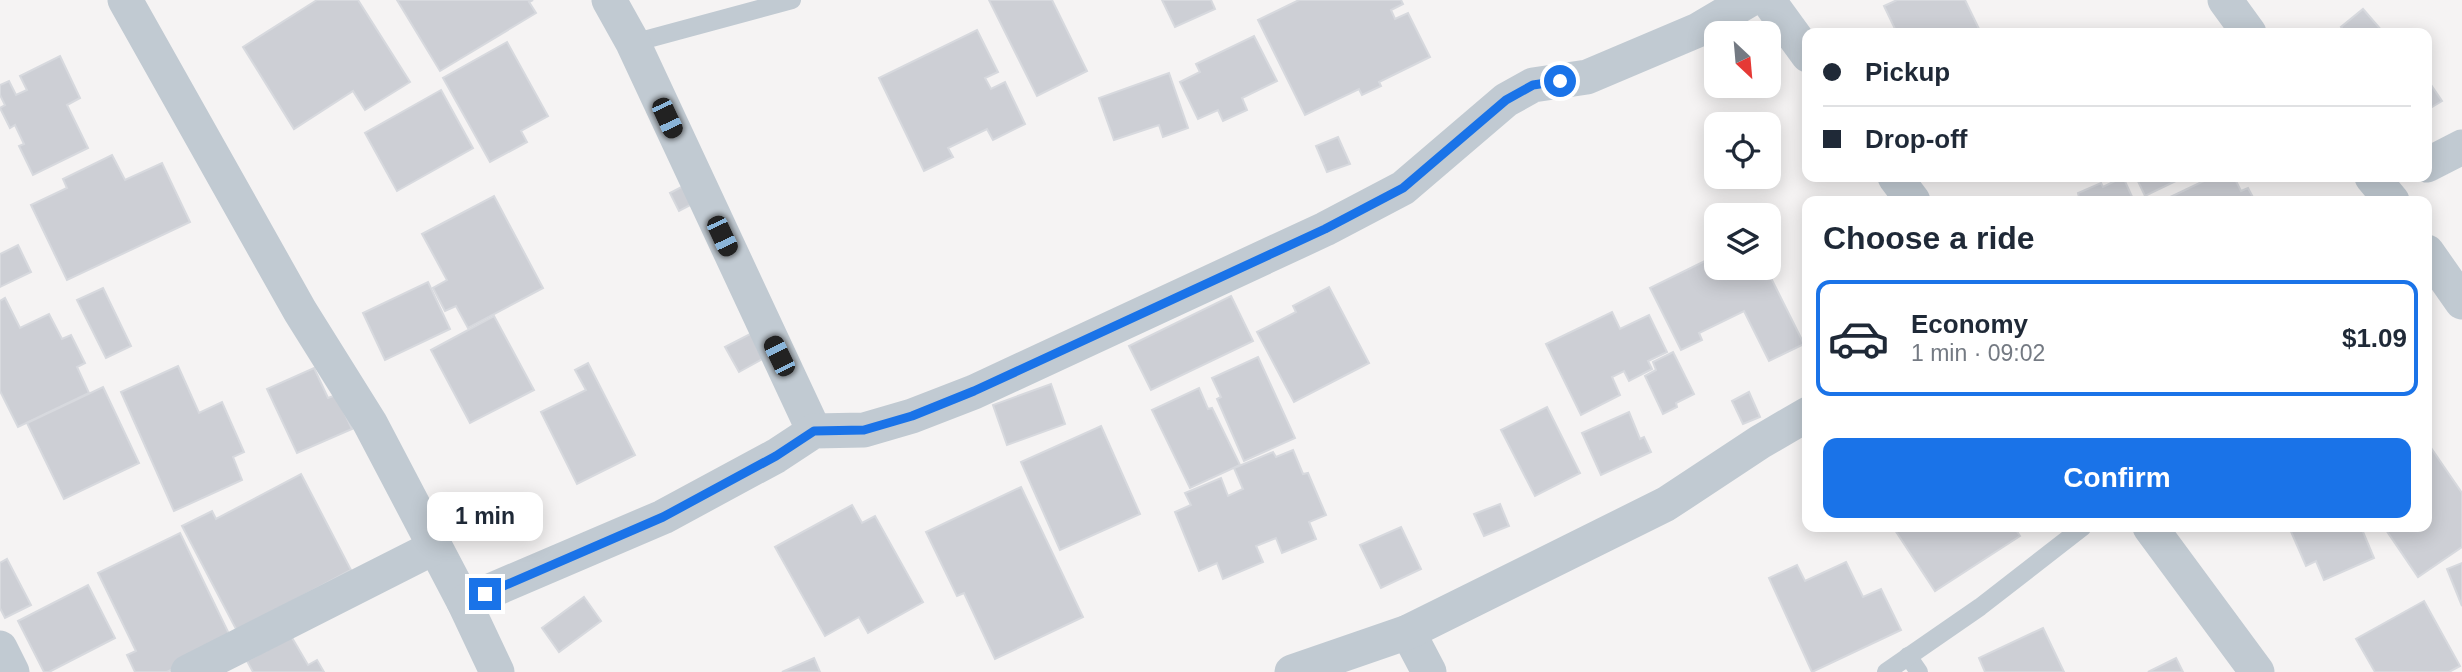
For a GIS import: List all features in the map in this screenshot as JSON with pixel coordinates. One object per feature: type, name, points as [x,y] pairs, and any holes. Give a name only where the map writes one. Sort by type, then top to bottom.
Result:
[{"type":"street","points":[[125,0],[300,311],[370,423],[436,547],[497,672]]},
{"type":"street","points":[[610,0],[633,43],[814,431]]},
{"type":"street","points":[[464,602],[663,517],[776,456],[814,431],[864,430],[912,416],[1098,335],[1325,229],[1403,188],[1506,100],[1533,85],[1587,77],[1698,30],[1749,0]]},
{"type":"street","points":[[1768,0],[1802,47]]},
{"type":"street","points":[[2225,0],[2245,28]]},
{"type":"street","points":[[2432,162],[2462,147]]},
{"type":"street","points":[[2432,259],[2462,302]]},
{"type":"street","points":[[1292,672],[1408,632],[1665,503],[1802,418]]},
{"type":"street","points":[[2154,532],[2257,672]]},
{"type":"street","points":[[188,672],[436,547]]},
{"type":"street","points":[[1408,632],[1429,672]]},
{"type":"street","points":[[0,648],[12,672]]},
{"type":"lane","points":[[633,43],[792,0]]},
{"type":"lane","points":[[1886,672],[1980,607],[2077,532]]},
{"type":"lane","points":[[1908,656],[1919,672]]},
{"type":"building","points":[[317,0],[358,0],[410,82],[365,110],[353,91],[294,129],[243,47]]},
{"type":"building","points":[[397,0],[533,0],[529,2],[536,13],[440,71]]},
{"type":"building","points":[[989,0],[1052,0],[1087,71],[1037,96]]},
{"type":"building","points":[[1162,0],[1211,0],[1215,9],[1175,27]]},
{"type":"building","points":[[1299,0],[1401,0],[1403,4],[1391,10],[1395,19],[1408,13],[1430,57],[1379,82],[1381,86],[1362,95],[1359,89],[1305,115],[1258,20]]},
{"type":"building","points":[[1897,0],[1965,0],[1979,28],[1895,28],[1884,6]]},
{"type":"building","points":[[2363,9],[2380,28],[2342,28]]},
{"type":"building","points":[[977,30],[998,72],[985,78],[991,89],[1005,82],[1025,124],[993,140],[987,129],[948,148],[953,157],[924,171],[879,78]]},
{"type":"building","points":[[1254,36],[1277,81],[1242,98],[1247,110],[1223,121],[1218,110],[1198,119],[1180,82],[1200,72],[1196,64]]},
{"type":"building","points":[[507,42],[548,116],[521,131],[527,142],[490,162],[443,78]]},
{"type":"building","points":[[60,56],[80,98],[67,105],[88,148],[33,175],[19,146],[24,144],[15,125],[10,128],[0,108],[5,105],[0,95],[0,85],[9,81],[16,95],[27,90],[20,76]]},
{"type":"building","points":[[1169,73],[1188,128],[1163,137],[1159,125],[1114,140],[1099,98]]},
{"type":"building","points":[[2432,86],[2442,101],[2432,107]]},
{"type":"building","points":[[441,90],[473,148],[397,191],[365,133]]},
{"type":"building","points":[[1338,137],[1350,164],[1327,172],[1316,146]]},
{"type":"building","points":[[112,155],[125,180],[162,163],[190,222],[67,280],[31,205],[67,188],[63,179]]},
{"type":"building","points":[[691,182],[700,200],[679,211],[670,193]]},
{"type":"building","points":[[2113,182],[2125,182],[2132,196],[2079,196],[2078,193],[2101,183],[2103,187]]},
{"type":"building","points":[[2138,182],[2174,182],[2145,196]]},
{"type":"building","points":[[2202,182],[2236,182],[2241,191],[2248,188],[2252,196],[2172,196]]},
{"type":"building","points":[[494,196],[543,288],[468,328],[456,306],[445,311],[433,288],[447,280],[422,234]]},
{"type":"building","points":[[18,245],[31,272],[0,287],[0,254]]},
{"type":"building","points":[[1704,261],[1704,280],[1772,280],[1802,340],[1802,345],[1769,361],[1744,311],[1699,333],[1702,340],[1681,350],[1650,288]]},
{"type":"building","points":[[428,282],[450,329],[385,360],[363,313]]},
{"type":"building","points":[[1329,287],[1369,363],[1294,402],[1257,332],[1296,312],[1293,306]]},
{"type":"building","points":[[103,288],[131,346],[106,358],[77,300]]},
{"type":"building","points":[[1231,296],[1253,341],[1151,390],[1129,346]]},
{"type":"building","points":[[5,298],[20,328],[49,314],[62,339],[71,335],[85,363],[77,367],[89,393],[18,427],[0,391],[0,301]]},
{"type":"building","points":[[1612,312],[1620,329],[1649,315],[1667,352],[1648,361],[1652,369],[1629,381],[1624,371],[1612,377],[1620,395],[1581,415],[1546,344]]},
{"type":"building","points":[[494,316],[534,390],[470,423],[431,350]]},
{"type":"building","points":[[752,333],[766,357],[739,372],[725,347]]},
{"type":"building","points":[[1673,352],[1694,394],[1676,403],[1677,407],[1663,414],[1645,376],[1656,370],[1653,362]]},
{"type":"building","points":[[1258,357],[1295,438],[1244,461],[1217,399],[1221,397],[1212,378]]},
{"type":"building","points":[[588,363],[635,455],[577,484],[541,412],[586,390],[575,370]]},
{"type":"building","points":[[178,366],[199,413],[222,402],[244,452],[233,457],[242,480],[174,511],[121,392]]},
{"type":"building","points":[[314,368],[328,398],[336,395],[352,429],[297,453],[267,389]]},
{"type":"building","points":[[1051,384],[1065,424],[1007,445],[993,405]]},
{"type":"building","points":[[103,387],[139,463],[64,499],[27,423]]},
{"type":"building","points":[[1199,388],[1240,465],[1190,488],[1152,410]]},
{"type":"building","points":[[1749,392],[1760,417],[1743,424],[1732,401]]},
{"type":"building","points":[[1547,407],[1580,473],[1535,496],[1501,430]]},
{"type":"building","points":[[1629,412],[1640,439],[1644,437],[1651,452],[1601,475],[1582,433]]},
{"type":"building","points":[[1101,426],[1140,514],[1060,550],[1021,462]]},
{"type":"building","points":[[2432,449],[2462,493],[2462,547],[2418,577],[2387,532],[2432,532]]},
{"type":"building","points":[[1293,450],[1303,474],[1308,473],[1326,515],[1309,522],[1316,539],[1282,553],[1276,538],[1256,546],[1263,562],[1223,579],[1217,563],[1199,571],[1175,512],[1191,505],[1185,493],[1221,478],[1228,496],[1243,489],[1234,468],[1273,452],[1276,457]]},
{"type":"building","points":[[301,474],[351,570],[237,631],[182,526],[212,511],[216,519]]},
{"type":"building","points":[[1021,487],[1083,617],[995,659],[964,593],[957,596],[926,532]]},
{"type":"building","points":[[1500,504],[1509,526],[1484,536],[1474,514]]},
{"type":"building","points":[[852,505],[862,523],[875,516],[923,602],[868,633],[859,617],[825,636],[775,547]]},
{"type":"building","points":[[1401,527],[1421,569],[1381,588],[1360,545]]},
{"type":"building","points":[[1896,532],[2017,532],[2020,536],[1935,591]]},
{"type":"building","points":[[2291,532],[2363,532],[2374,558],[2324,580],[2316,561],[2306,566]]},
{"type":"building","points":[[180,533],[232,640],[167,672],[135,672],[127,655],[136,651],[98,573]]},
{"type":"building","points":[[7,559],[31,605],[5,618],[0,608],[0,563]]},
{"type":"building","points":[[1846,562],[1863,597],[1881,589],[1901,630],[1812,672],[1769,578],[1797,565],[1805,581]]},
{"type":"building","points":[[2462,563],[2462,606],[2447,569]]},
{"type":"building","points":[[88,585],[115,638],[49,672],[44,672],[18,621]]},
{"type":"building","points":[[584,597],[601,621],[559,652],[542,628]]},
{"type":"building","points":[[2424,601],[2460,666],[2449,672],[2375,672],[2356,639]]},
{"type":"building","points":[[2043,628],[2064,672],[1985,672],[1979,658]]},
{"type":"building","points":[[291,636],[308,665],[317,660],[324,672],[253,672],[247,661]]},
{"type":"building","points":[[814,658],[820,672],[782,672]]},
{"type":"building","points":[[2176,658],[2183,672],[2148,672]]},
{"type":"route","points":[[485,594],[663,517],[776,456],[814,431],[864,430],[912,416],[1123,324],[1325,229],[1403,188],[1506,100],[1533,85],[1560,81]]}]
